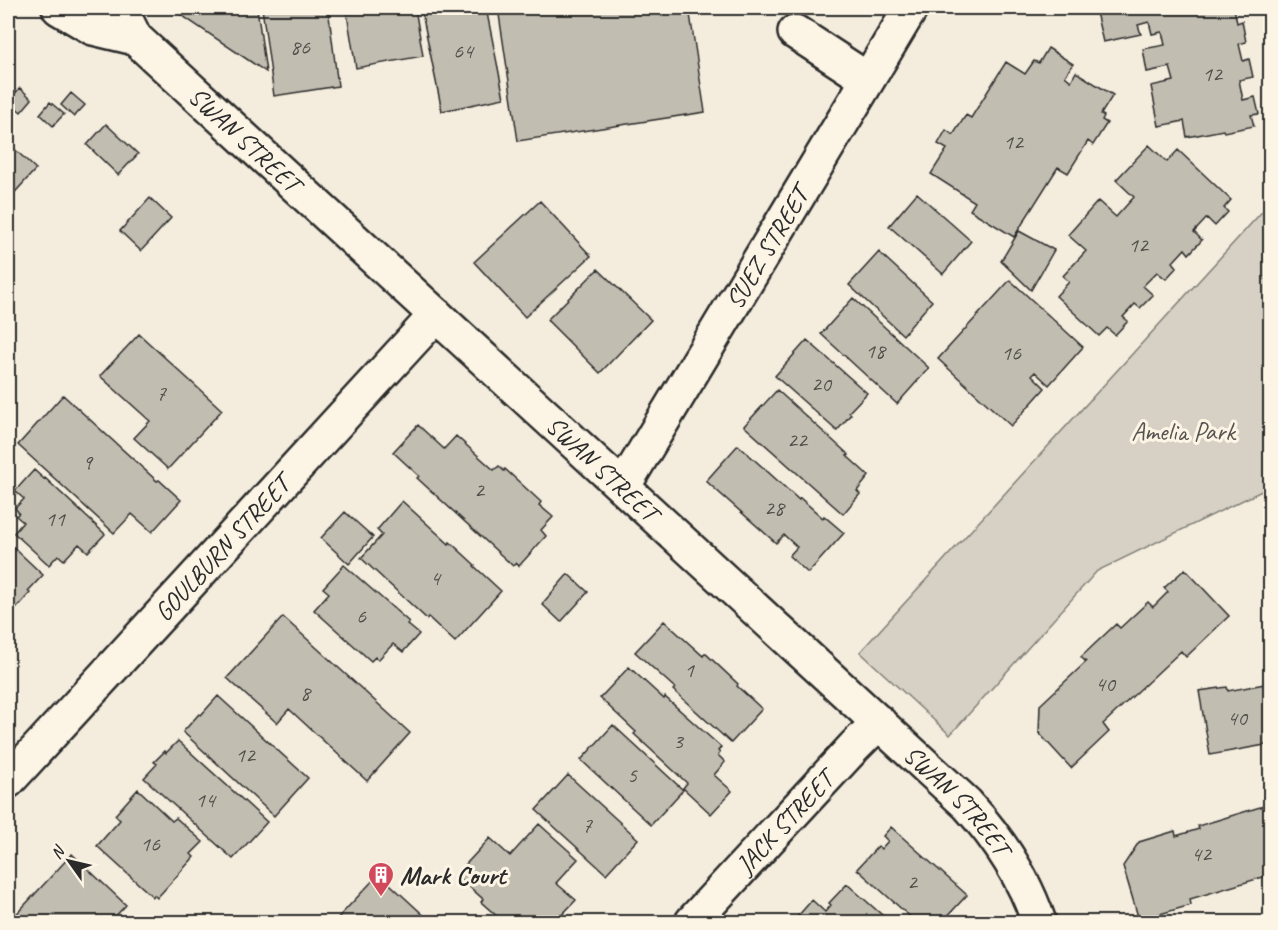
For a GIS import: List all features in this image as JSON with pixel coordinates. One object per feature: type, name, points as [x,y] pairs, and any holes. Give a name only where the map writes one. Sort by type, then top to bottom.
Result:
[{"type":"street","name":"SWAN STREET","points":[[59,8],[93,28],[135,38]]},
{"type":"street","name":"SWAN STREET","points":[[120,8],[135,38],[967,804],[988,827],[1007,855],[1039,922]]},
{"type":"street","name":"SUEZ STREET","points":[[623,487],[911,8]]},
{"type":"street","points":[[795,32],[867,79]]},
{"type":"street","name":"GOULBURN STREET","points":[[8,781],[436,315]]},
{"type":"street","name":"JACK STREET","points":[[692,922],[879,722]]},
{"type":"green space","name":"Amelia Park","points":[[1270,203],[1270,487],[1097,571],[950,735],[860,652]]},
{"type":"building","points":[[174,8],[257,8],[266,72],[174,10]]},
{"type":"building","points":[[262,8],[328,8],[338,86],[274,96]]},
{"type":"building","points":[[346,8],[415,8],[423,56],[356,68]]},
{"type":"building","points":[[421,8],[486,8],[504,98],[442,111]]},
{"type":"building","points":[[498,8],[689,8],[705,112],[518,141]]},
{"type":"building","points":[[1095,8],[1234,8],[1237,23],[1242,21],[1246,42],[1239,44],[1243,61],[1249,59],[1253,77],[1239,80],[1243,100],[1255,97],[1259,114],[1251,115],[1254,126],[1187,137],[1184,121],[1159,126],[1151,86],[1174,81],[1170,67],[1147,72],[1143,49],[1165,45],[1162,32],[1152,34],[1149,22],[1138,25],[1141,34],[1103,42]]},
{"type":"building","points":[[1048,48],[1073,64],[1065,76],[1071,81],[1076,72],[1113,95],[1101,114],[1104,116],[1102,120],[1107,123],[1093,145],[1088,141],[1068,173],[1058,167],[1014,237],[970,210],[975,202],[931,174],[947,149],[938,144],[946,130],[953,135],[966,115],[971,118],[1006,62],[1025,74],[1034,61],[1039,63]]},
{"type":"building","points":[[20,88],[32,99],[21,112],[8,101]]},
{"type":"building","points":[[71,93],[85,105],[74,117],[61,105]]},
{"type":"building","points":[[50,102],[64,114],[53,126],[40,114]]},
{"type":"building","points":[[106,124],[138,154],[118,175],[87,145]]},
{"type":"building","points":[[8,143],[36,169],[8,200]]},
{"type":"building","points":[[1149,145],[1167,162],[1178,150],[1231,200],[1224,208],[1228,212],[1215,226],[1207,218],[1194,232],[1202,240],[1189,254],[1185,249],[1173,262],[1177,267],[1166,279],[1157,272],[1143,286],[1153,295],[1140,308],[1135,304],[1123,317],[1128,321],[1115,335],[1107,328],[1099,336],[1056,296],[1069,282],[1063,276],[1086,251],[1068,235],[1098,201],[1116,217],[1134,197],[1116,180]]},
{"type":"building","points":[[917,193],[971,241],[943,274],[889,226]]},
{"type":"building","points":[[150,198],[171,218],[141,251],[120,231]]},
{"type":"building","points":[[540,201],[591,256],[525,317],[474,262]]},
{"type":"building","points":[[1019,231],[1054,250],[1031,290],[1001,261]]},
{"type":"building","points":[[879,252],[932,301],[903,335],[849,285]]},
{"type":"building","points":[[598,269],[651,320],[600,373],[547,320]]},
{"type":"building","points":[[1010,280],[1083,347],[1049,385],[1035,372],[1032,375],[1045,388],[1011,426],[938,359]]},
{"type":"building","points":[[853,298],[929,368],[897,404],[821,334]]},
{"type":"building","points":[[139,334],[222,410],[168,469],[134,438],[150,421],[100,376]]},
{"type":"building","points":[[807,340],[867,393],[849,412],[851,414],[837,431],[775,376]]},
{"type":"building","points":[[777,390],[869,476],[857,491],[860,494],[843,514],[744,426]]},
{"type":"building","points":[[63,395],[181,500],[152,532],[132,514],[114,533],[18,445]]},
{"type":"building","points":[[418,425],[444,449],[456,436],[494,470],[499,466],[504,471],[505,469],[541,502],[539,505],[553,517],[541,530],[546,536],[519,566],[516,563],[513,566],[417,478],[419,476],[393,452]]},
{"type":"building","points":[[738,445],[799,500],[800,498],[844,533],[808,573],[789,556],[797,547],[784,535],[776,543],[706,481]]},
{"type":"building","points":[[34,470],[105,534],[88,552],[79,544],[64,560],[58,555],[49,565],[14,533],[23,522],[16,516],[19,513],[15,508],[24,499],[15,491]]},
{"type":"building","points":[[402,501],[449,544],[450,542],[501,591],[455,642],[361,558],[382,535],[377,530]]},
{"type":"building","points":[[345,512],[373,537],[349,564],[321,538]]},
{"type":"building","points":[[1270,521],[1270,536],[1263,527]]},
{"type":"building","points":[[8,542],[43,575],[8,618]]},
{"type":"building","points":[[344,565],[409,622],[407,624],[419,634],[403,652],[393,644],[378,660],[375,657],[371,661],[314,610],[329,593],[323,588]]},
{"type":"building","points":[[1185,569],[1229,616],[1186,657],[1181,651],[1103,724],[1109,732],[1071,768],[1039,733],[1040,705],[1086,662],[1081,657],[1116,624],[1120,628],[1148,602],[1153,607],[1168,592],[1164,588]]},
{"type":"building","points":[[568,574],[588,592],[561,622],[542,604]]},
{"type":"building","points":[[283,617],[410,733],[367,781],[289,709],[277,723],[227,678]]},
{"type":"building","points":[[664,621],[703,656],[705,653],[762,709],[731,743],[635,652]]},
{"type":"building","points":[[629,667],[721,747],[718,755],[725,762],[714,775],[732,791],[711,814],[683,788],[687,783],[634,734],[636,732],[600,698]]},
{"type":"building","points":[[1270,683],[1270,744],[1210,755],[1199,691],[1227,687],[1228,691]]},
{"type":"building","points":[[218,696],[308,778],[274,816],[183,732]]},
{"type":"building","points":[[613,725],[683,790],[651,825],[581,760]]},
{"type":"building","points":[[178,741],[267,822],[233,859],[144,778],[157,764],[154,762]]},
{"type":"building","points":[[568,775],[638,839],[606,874],[536,810]]},
{"type":"building","points":[[138,789],[172,821],[176,818],[203,842],[191,854],[194,857],[157,898],[154,895],[153,897],[97,846],[120,820],[115,815]]},
{"type":"building","points":[[1270,804],[1270,875],[1190,899],[1191,905],[1139,920],[1123,866],[1139,842],[1175,831],[1176,836],[1199,829],[1198,826]]},
{"type":"building","points":[[539,824],[578,859],[556,883],[576,900],[555,922],[495,922],[499,918],[481,902],[483,899],[456,875],[490,838],[510,856]]},
{"type":"building","points":[[891,827],[967,895],[942,922],[916,922],[857,869],[878,846],[881,849],[888,841],[883,836]]},
{"type":"building","points":[[72,854],[126,905],[110,922],[9,922]]},
{"type":"building","name":"Mark Court","points":[[379,874],[431,922],[334,922]]},
{"type":"building","points":[[847,884],[890,922],[806,922],[798,916],[812,900],[825,912],[831,905],[829,903]]},
{"type":"place","name":"Mark Court","points":[[381,898]]}]
